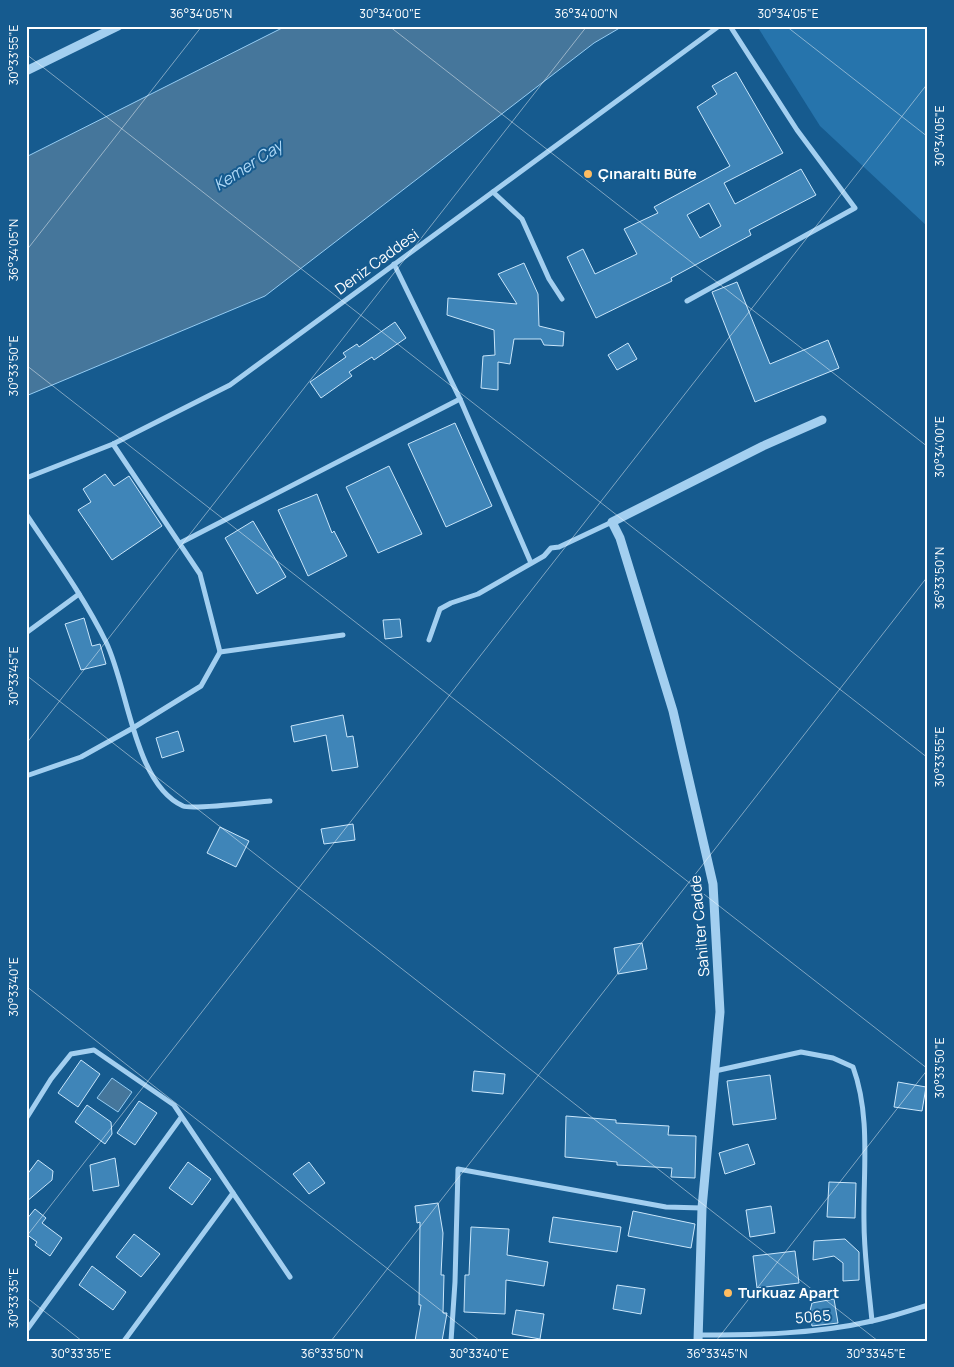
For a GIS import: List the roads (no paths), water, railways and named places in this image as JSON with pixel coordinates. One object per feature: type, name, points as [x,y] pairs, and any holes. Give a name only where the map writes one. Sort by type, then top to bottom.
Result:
[{"type":"street","points":[[26,71],[118,26]]},
{"type":"street","name":"Deniz Caddesi","points":[[26,478],[113,444],[230,386],[719,26]]},
{"type":"street","points":[[687,301],[855,208],[796,130],[730,26]]},
{"type":"street","points":[[493,192],[522,219],[549,278],[562,299]]},
{"type":"street","points":[[394,264],[460,399],[531,563]]},
{"type":"street","points":[[180,543],[460,399]]},
{"type":"street","points":[[429,640],[440,609],[451,602],[478,594],[544,556],[551,548],[559,547],[612,522],[763,446],[822,420]]},
{"type":"street","points":[[26,776],[81,757],[133,728],[201,686],[220,652],[200,574],[113,444]]},
{"type":"street","points":[[26,514],[79,594],[107,644],[133,728],[156,784],[166,795],[185,807],[270,801]]},
{"type":"street","name":"Sahilter Cadde","points":[[612,522],[620,538],[672,711],[713,884],[720,1012],[702,1208],[699,1338]]},
{"type":"street","points":[[26,633],[79,594]]},
{"type":"street","points":[[220,652],[343,634]]},
{"type":"street","points":[[26,1119],[51,1078],[71,1054],[94,1050],[174,1105],[180,1119],[290,1278]]},
{"type":"street","points":[[715,1070],[801,1052],[833,1058],[853,1067],[861,1090],[864,1110],[864,1225],[872,1321]]},
{"type":"street","points":[[26,1331],[180,1119]]},
{"type":"street","points":[[451,1341],[456,1282],[458,1169],[666,1207],[702,1208]]},
{"type":"street","points":[[124,1341],[233,1193]]},
{"type":"street","name":"5065","points":[[699,1338],[835,1328],[872,1321],[928,1305]]},
{"type":"water","name":"Kemer Cay","points":[[286,26],[623,26],[594,43],[265,296],[26,396],[26,157]]},
{"type":"water","points":[[112,1078],[132,1092],[118,1112],[97,1098]]},
{"type":"place","name":"Çınaraltı Büfe","points":[[588,174]]},
{"type":"place","name":"Turkuaz Apart","points":[[728,1293]]}]
